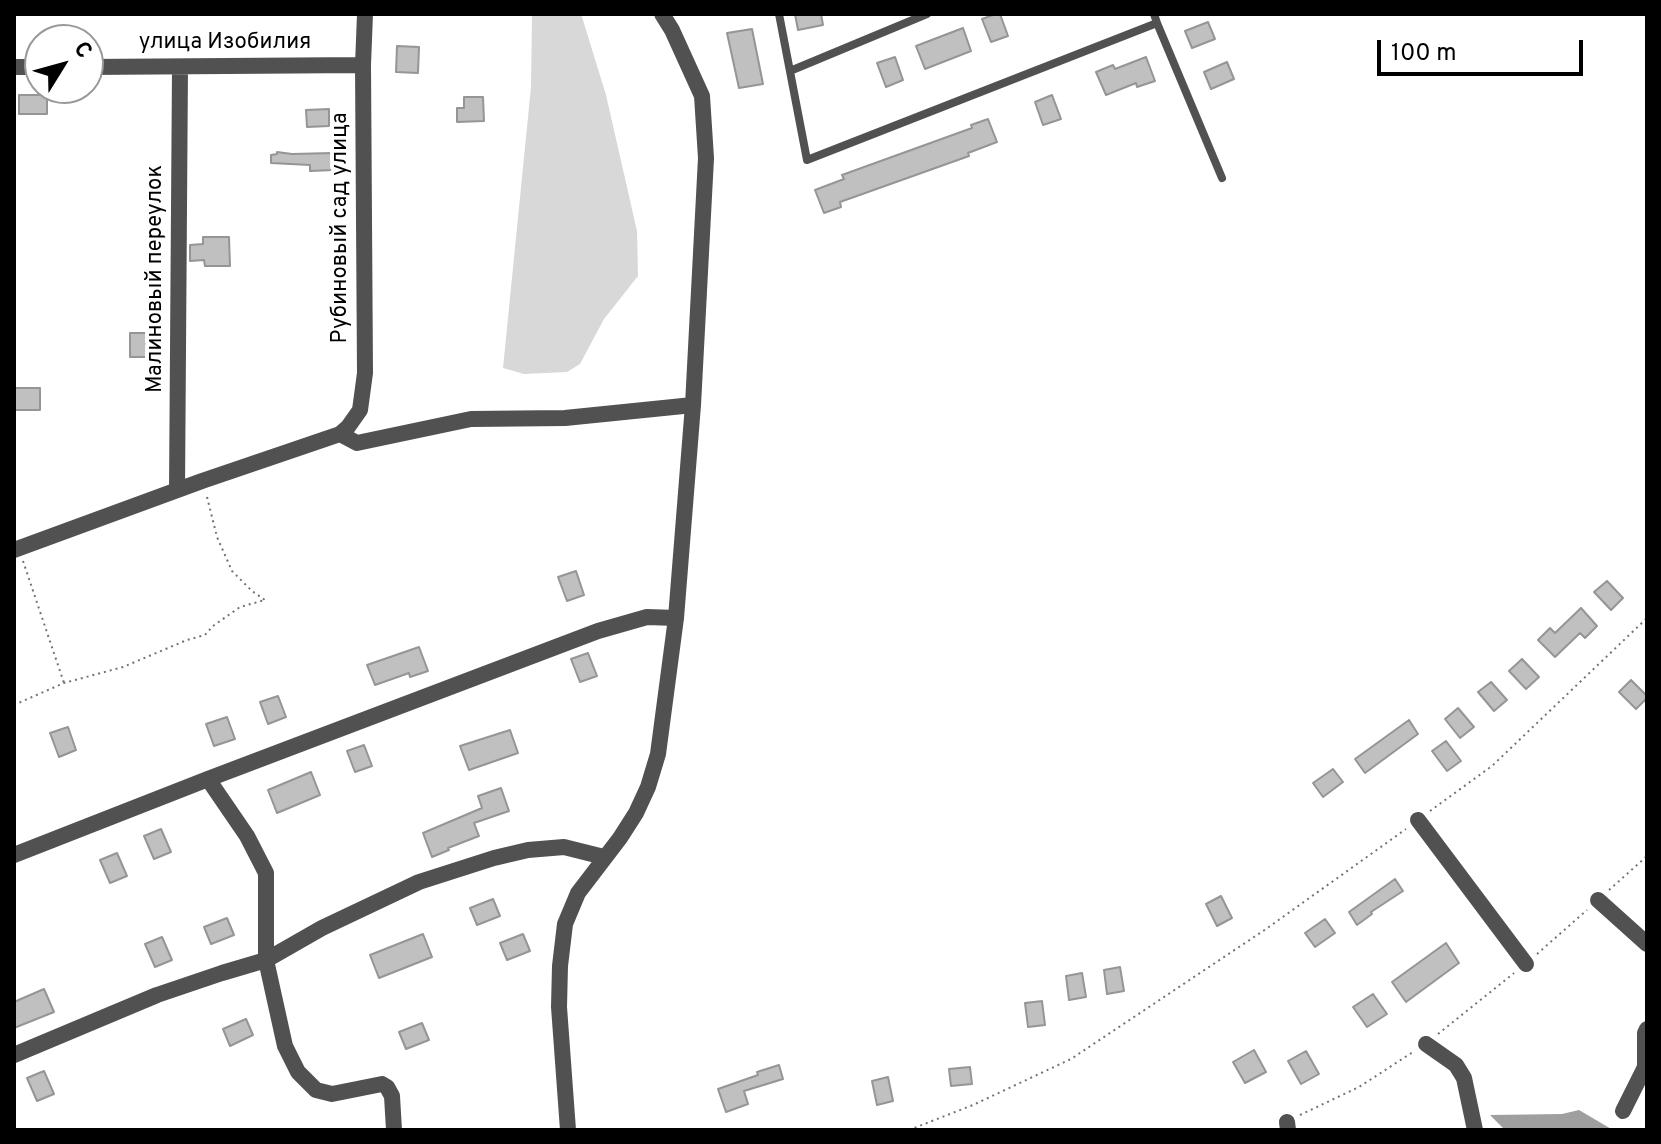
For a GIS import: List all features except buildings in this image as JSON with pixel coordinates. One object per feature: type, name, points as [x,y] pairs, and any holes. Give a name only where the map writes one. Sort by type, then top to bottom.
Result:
[{"type":"street","name":"Рубиновый сад улица","points":[[340,434],[360,410],[365,373],[365,14]]},
{"type":"street","points":[[568,1130],[559,1007],[565,924],[578,893],[620,838],[648,787],[658,754],[676,618],[693,405],[706,158],[702,96],[662,14]]},
{"type":"street","name":"улица Изобилия","points":[[104,67],[363,65]]},
{"type":"street","name":"Малиновый переулок","points":[[177,490],[180,67]]},
{"type":"street","points":[[16,549],[340,434],[361,443],[471,419],[565,418],[693,405]]},
{"type":"street","points":[[14,855],[598,631],[647,617],[676,618]]},
{"type":"street","points":[[208,779],[247,836],[266,873],[266,960],[285,1046],[298,1072],[316,1090],[332,1094],[382,1084],[387,1087],[392,1096],[394,1130]]},
{"type":"street","points":[[1418,820],[1526,964]]},
{"type":"street","points":[[14,1055],[157,995],[266,960],[322,928],[419,882],[528,850],[564,847],[604,857]]},
{"type":"street","points":[[1598,900],[1647,944]]},
{"type":"street","points":[[1623,1111],[1645,1067],[1647,1029]]},
{"type":"street","points":[[1426,1044],[1456,1065],[1464,1078],[1475,1130]]},
{"type":"lane","points":[[779,14],[807,160],[1156,19],[1222,178]]},
{"type":"lane","points":[[790,71],[927,14]]},
{"type":"path","points":[[14,705],[64,683],[123,667],[205,635],[240,607],[265,600],[232,571],[217,537],[202,481]]},
{"type":"path","points":[[16,549],[64,683]]},
{"type":"path","points":[[909,1130],[973,1105],[1071,1059],[1266,929],[1492,766],[1647,618]]},
{"type":"path","points":[[1288,1126],[1359,1087],[1426,1044],[1526,964],[1647,856]]},
{"type":"shaded area","points":[[532,14],[581,14],[606,95],[637,231],[638,276],[604,319],[580,364],[567,372],[524,374],[503,368],[531,87]]},
{"type":"shaded area","points":[[1579,1110],[1613,1130],[1505,1130],[1490,1115],[1562,1114]]}]
